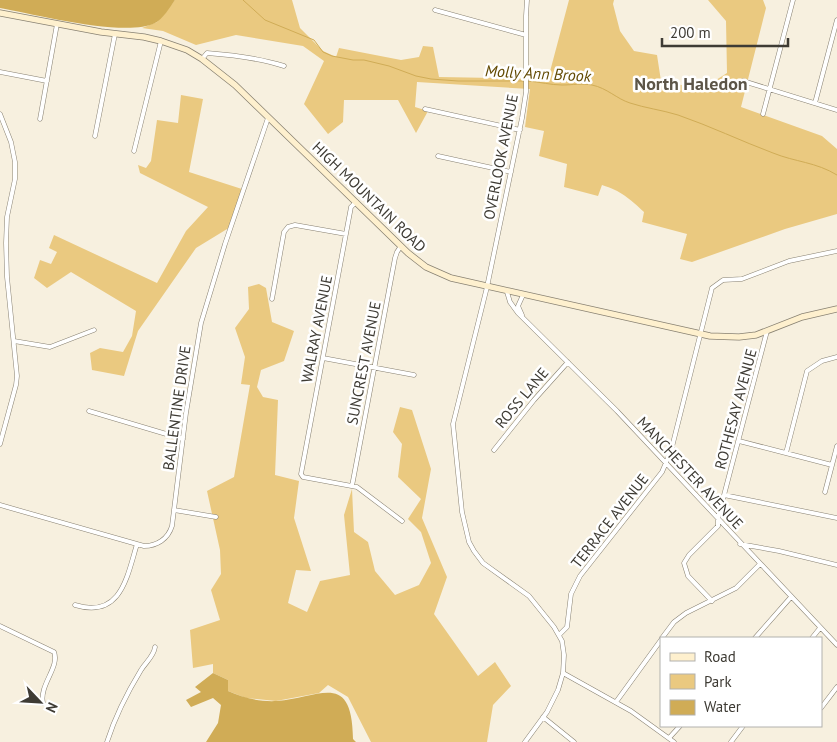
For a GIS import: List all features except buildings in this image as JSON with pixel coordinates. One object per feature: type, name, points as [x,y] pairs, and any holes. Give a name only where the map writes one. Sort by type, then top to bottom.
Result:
[{"type":"street","name":"OVERLOOK AVENUE","points":[[527,0],[526,86],[520,130],[487,287],[453,424],[462,512],[469,542],[481,560],[529,596],[559,635]]},
{"type":"street","points":[[763,114],[793,0]]},
{"type":"street","points":[[435,10],[526,35]]},
{"type":"street","name":"HIGH MOUNTAIN ROAD","points":[[0,13],[115,34],[161,40],[187,50],[222,74],[420,263],[442,275],[507,292],[718,337],[739,337],[767,332],[802,317],[837,309]]},
{"type":"street","points":[[815,103],[837,20]]},
{"type":"street","points":[[40,118],[57,24]]},
{"type":"street","points":[[95,136],[115,34]]},
{"type":"street","points":[[134,151],[161,40]]},
{"type":"street","points":[[202,59],[207,53],[222,54],[265,60],[284,66]]},
{"type":"street","points":[[0,72],[47,81]]},
{"type":"street","points":[[743,81],[837,110]]},
{"type":"street","points":[[425,109],[520,130]]},
{"type":"street","points":[[0,114],[11,142],[15,162],[15,179],[6,218],[6,243],[17,381],[0,444]]},
{"type":"street","name":"BALLENTINE DRIVE","points":[[0,505],[137,544],[151,546],[165,538],[172,526],[183,439],[203,315],[268,118]]},
{"type":"street","points":[[438,156],[510,172]]},
{"type":"street","name":"WALRAY AVENUE","points":[[352,486],[303,477],[301,474],[351,207],[356,202]]},
{"type":"street","points":[[272,299],[284,232],[288,227],[295,225],[346,234]]},
{"type":"street","name":"SUNCREST AVENUE","points":[[352,486],[395,258],[401,246]]},
{"type":"street","name":"TERRACE AVENUE","points":[[559,635],[566,627],[572,594],[580,576],[666,465],[711,290],[719,282],[725,280],[742,279],[789,261],[837,251]]},
{"type":"street","name":"MANCHESTER AVENUE","points":[[507,292],[508,300],[513,308],[617,411],[837,645]]},
{"type":"street","points":[[522,295],[518,306],[524,319]]},
{"type":"street","points":[[14,341],[50,347],[94,330]]},
{"type":"street","name":"ROTHESAY AVENUE","points":[[718,520],[767,332]]},
{"type":"street","points":[[786,453],[807,371],[822,361],[837,357]]},
{"type":"street","points":[[323,358],[414,375]]},
{"type":"street","name":"ROSS LANE","points":[[494,450],[534,400],[568,362]]},
{"type":"street","points":[[89,411],[183,439]]},
{"type":"street","points":[[739,441],[832,465]]},
{"type":"street","points":[[825,492],[837,446]]},
{"type":"street","points":[[352,486],[358,487],[402,521]]},
{"type":"street","points":[[724,495],[837,518]]},
{"type":"street","points":[[174,510],[216,517]]},
{"type":"street","points":[[712,600],[688,576],[684,563],[687,557],[717,528],[718,520]]},
{"type":"street","points":[[76,605],[85,608],[95,608],[105,605],[118,596],[126,583],[137,544]]},
{"type":"street","points":[[740,544],[837,565]]},
{"type":"street","points":[[663,637],[674,622],[736,588],[760,564]]},
{"type":"street","points":[[757,637],[791,597]]},
{"type":"street","points":[[0,626],[54,652],[56,656],[44,686],[43,703]]},
{"type":"street","points":[[813,637],[820,628]]},
{"type":"street","points":[[525,742],[557,694],[563,673],[564,655],[559,635]]},
{"type":"street","points":[[616,702],[660,640]]},
{"type":"street","points":[[107,742],[116,716],[142,670],[153,656],[155,646]]},
{"type":"street","points":[[563,673],[649,722],[674,742]]},
{"type":"street","points":[[822,707],[837,687]]},
{"type":"street","points":[[543,717],[574,742]]},
{"type":"street","points":[[669,738],[679,727]]},
{"type":"street","points":[[731,742],[742,727]]},
{"type":"green space","points":[[175,0],[292,0],[300,28],[323,51],[336,57],[339,48],[401,60],[419,57],[423,46],[433,47],[439,77],[548,79],[569,0],[614,0],[613,4],[620,31],[634,51],[657,55],[661,81],[702,89],[727,73],[726,21],[708,0],[763,0],[766,8],[741,107],[822,136],[837,149],[837,214],[785,229],[692,262],[680,259],[687,234],[642,222],[644,212],[634,203],[609,187],[602,185],[598,196],[564,187],[567,164],[539,156],[544,131],[525,127],[530,89],[417,82],[415,107],[428,111],[416,133],[398,100],[344,100],[343,122],[328,134],[304,104],[324,61],[303,46],[236,35],[196,45],[163,31],[142,28],[157,22]]},
{"type":"green space","points":[[181,95],[203,99],[189,172],[245,190],[232,226],[196,248],[138,331],[124,376],[92,370],[90,353],[100,348],[123,352],[132,336],[136,311],[71,272],[47,288],[34,278],[40,260],[51,264],[57,252],[49,248],[54,235],[157,283],[186,231],[208,207],[140,173],[138,165],[146,168],[151,161],[157,120],[178,123]]},
{"type":"green space","points":[[259,284],[266,288],[272,322],[294,331],[284,361],[261,370],[257,387],[263,397],[278,400],[275,475],[299,481],[294,518],[311,571],[296,570],[288,603],[307,612],[320,581],[350,575],[344,515],[352,489],[354,532],[368,542],[375,571],[395,595],[419,585],[431,563],[421,532],[408,519],[421,499],[398,477],[402,444],[393,432],[400,407],[412,410],[431,469],[422,518],[447,577],[434,614],[478,676],[495,662],[511,686],[493,705],[487,742],[371,742],[348,697],[328,685],[319,693],[276,701],[246,698],[228,691],[228,680],[213,673],[213,664],[193,668],[190,630],[220,620],[211,590],[221,574],[220,550],[207,491],[234,477],[250,385],[241,384],[245,357],[235,328],[249,309],[248,287]]},
{"type":"water","points":[[0,0],[175,0],[164,16],[155,23],[141,27],[123,28],[79,23],[0,8]]},
{"type":"water","points":[[213,673],[228,680],[228,691],[252,699],[277,701],[331,693],[340,696],[347,704],[351,717],[353,739],[356,742],[206,742],[218,723],[221,705],[213,698],[191,707],[186,700],[201,692],[195,687]]},
{"type":"waterway","name":"Molly Ann Brook","points":[[243,0],[265,20],[314,40],[323,52],[332,56],[364,60],[431,79],[524,81]]},
{"type":"waterway","name":"Molly Ann Brook","points":[[528,81],[558,85],[585,84],[597,86],[630,103],[678,115],[773,153],[821,167],[837,175]]},
{"type":"district","name":"North Haledon","points":[[691,84]]}]
